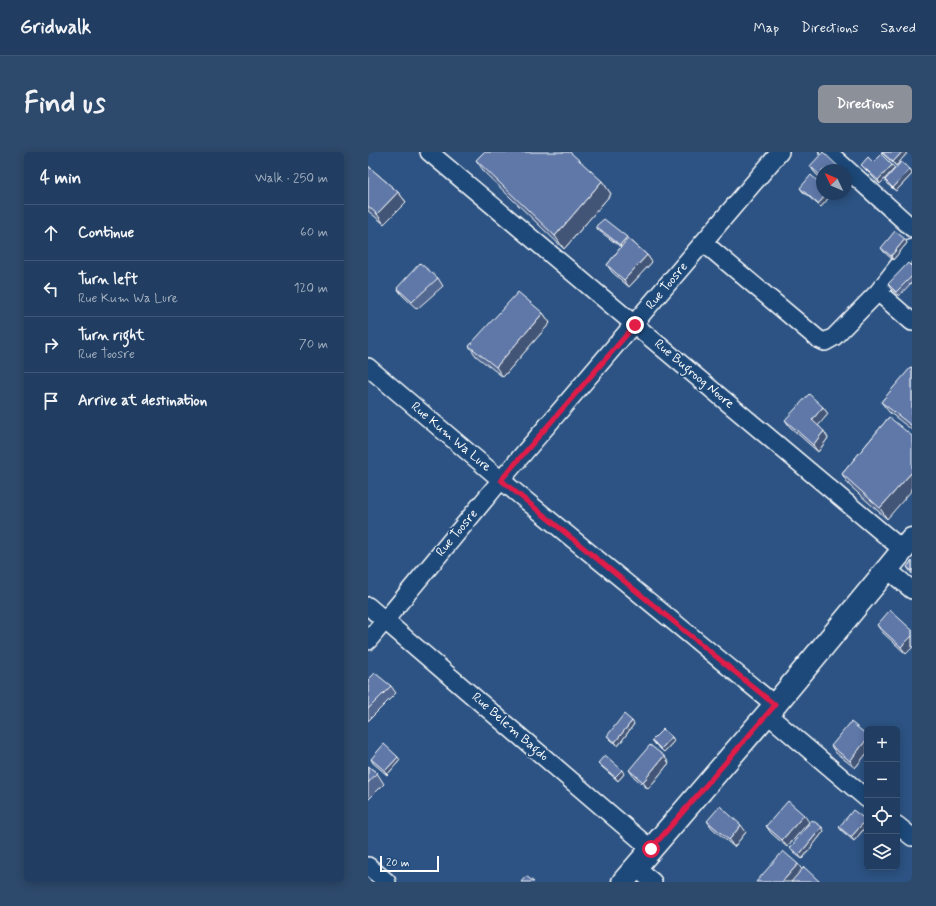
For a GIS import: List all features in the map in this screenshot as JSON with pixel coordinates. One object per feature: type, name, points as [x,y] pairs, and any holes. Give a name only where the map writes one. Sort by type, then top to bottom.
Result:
[{"type":"main road","points":[[629,875],[771,709],[907,545]]},
{"type":"street","name":"Rue Bugroog Noore","points":[[429,152],[635,325],[907,545]]},
{"type":"street","name":"Rue Toosre","points":[[368,641],[501,480],[635,325],[780,152]]},
{"type":"street","points":[[828,152],[912,228]]},
{"type":"street","points":[[704,242],[818,339],[825,342],[834,337],[878,292],[912,248]]},
{"type":"street","points":[[878,292],[912,322]]},
{"type":"street","name":"Rue Kum Wa Lure","points":[[368,368],[771,709],[866,798]]},
{"type":"street","points":[[887,569],[912,590]]},
{"type":"street","name":"Rue Belem Bagdo","points":[[368,606],[651,849]]},
{"type":"street","points":[[900,827],[912,837]]},
{"type":"street","points":[[368,866],[387,882]]},
{"type":"street","points":[[629,875],[653,882]]},
{"type":"building","points":[[484,152],[570,152],[602,181],[555,236],[476,160]]},
{"type":"building","points":[[823,152],[836,164],[816,164],[816,172],[810,166]]},
{"type":"building","points":[[882,152],[902,152],[893,162]]},
{"type":"building","points":[[881,154],[892,165],[878,180],[861,165],[868,157],[873,162]]},
{"type":"building","points":[[901,162],[910,169],[893,188],[885,180]]},
{"type":"building","points":[[368,166],[398,192],[377,214],[368,206]]},
{"type":"building","points":[[811,175],[816,180],[816,200],[822,200],[818,204],[800,188]]},
{"type":"building","points":[[604,219],[627,237],[620,245],[596,226]]},
{"type":"building","points":[[895,231],[905,239],[891,256],[881,248]]},
{"type":"building","points":[[628,238],[647,255],[624,280],[607,265]]},
{"type":"building","points":[[420,263],[438,278],[412,302],[397,288]]},
{"type":"building","points":[[908,263],[912,267],[912,276],[896,292],[888,284]]},
{"type":"building","points":[[518,292],[543,313],[496,367],[469,346]]},
{"type":"building","points":[[912,367],[912,426],[881,402]]},
{"type":"building","points":[[809,394],[823,407],[812,420],[824,431],[813,445],[785,420]]},
{"type":"building","points":[[889,417],[912,436],[912,472],[880,508],[842,474]]},
{"type":"building","points":[[912,561],[912,571],[907,567]]},
{"type":"building","points":[[890,610],[912,630],[912,636],[901,647],[877,625]]},
{"type":"building","points":[[375,673],[391,686],[368,709],[368,680]]},
{"type":"building","points":[[624,714],[632,721],[615,742],[607,736]]},
{"type":"building","points":[[851,722],[864,733],[864,743],[850,761],[831,746]]},
{"type":"building","points":[[663,729],[672,737],[661,749],[652,740]]},
{"type":"building","points":[[384,744],[398,757],[385,771],[371,759]]},
{"type":"building","points":[[650,745],[664,756],[643,782],[629,770]]},
{"type":"building","points":[[605,755],[622,770],[615,777],[598,763]]},
{"type":"building","points":[[368,766],[377,773],[368,783]]},
{"type":"building","points":[[788,801],[804,815],[782,840],[766,826]]},
{"type":"building","points":[[720,806],[741,825],[729,840],[707,821]]},
{"type":"building","points":[[853,810],[864,818],[864,822],[851,837],[839,827]]},
{"type":"building","points":[[812,820],[822,827],[799,855],[790,848]]},
{"type":"building","points":[[783,851],[798,864],[782,882],[756,882]]},
{"type":"building","points":[[804,867],[820,882],[791,882]]},
{"type":"building","points":[[526,876],[534,882],[521,882]]},
{"type":"route","points":[[635,325],[501,480],[775,705],[651,849]]}]
